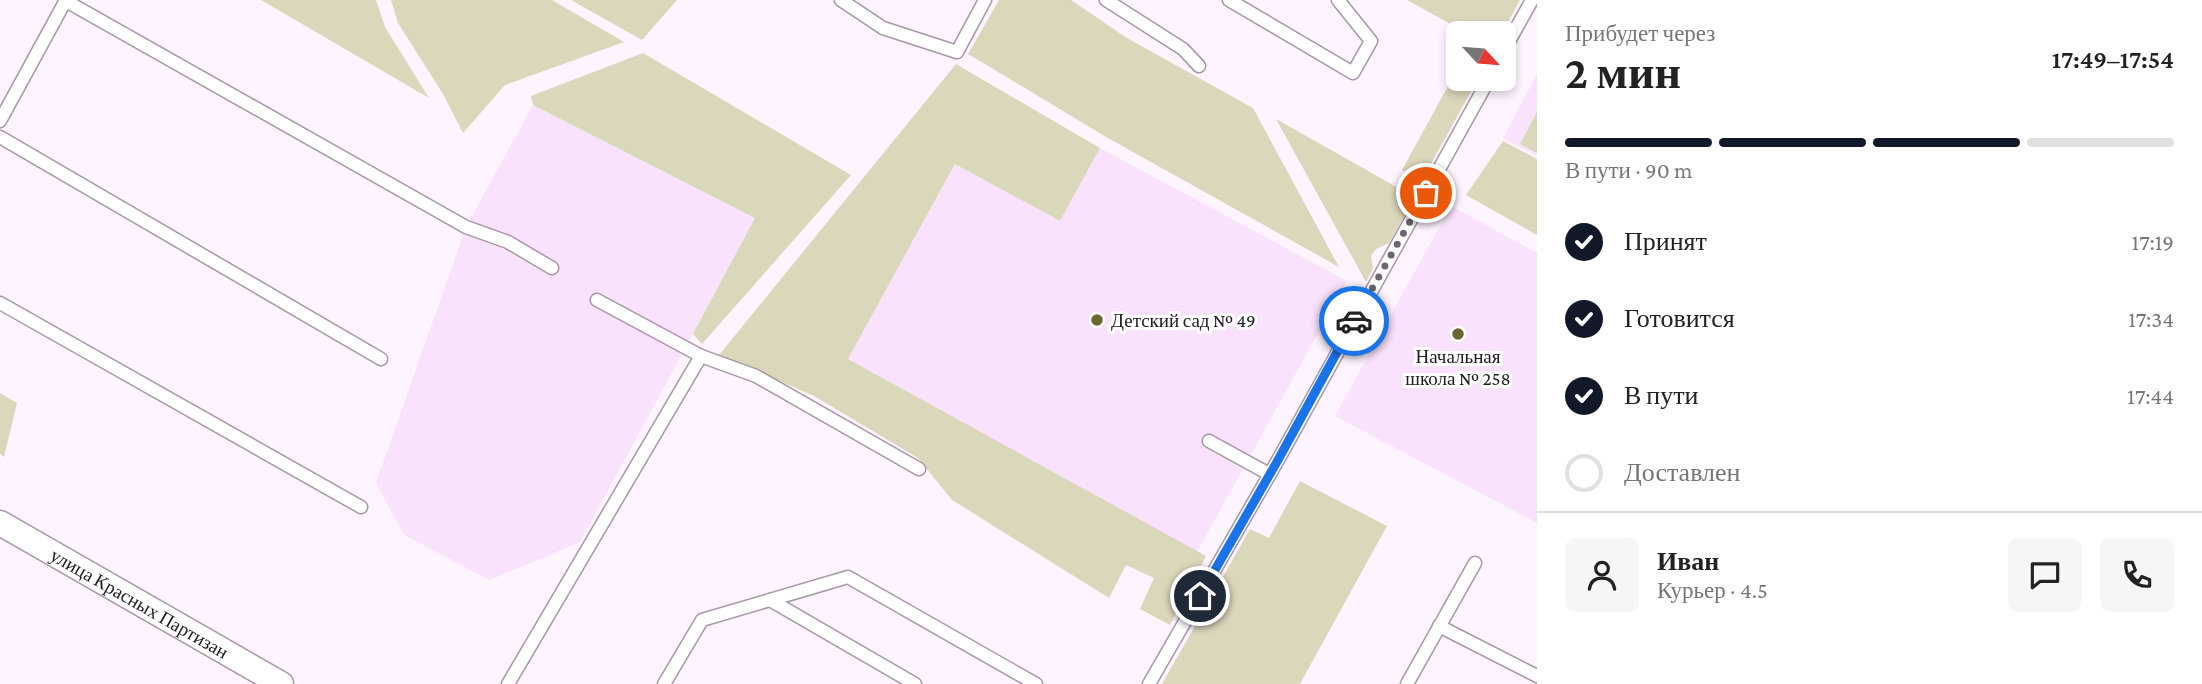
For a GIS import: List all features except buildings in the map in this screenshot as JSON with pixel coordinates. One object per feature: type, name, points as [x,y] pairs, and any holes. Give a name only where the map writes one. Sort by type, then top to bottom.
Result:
[{"type":"street","name":"улица Красных Партизан","points":[[0,523],[281,684]]},
{"type":"lane","points":[[841,0],[883,28],[957,52],[985,0]]},
{"type":"lane","points":[[1105,0],[1183,49],[1199,66]]},
{"type":"lane","points":[[1229,0],[1353,73],[1371,41],[1338,0]]},
{"type":"lane","points":[[1516,29],[1532,0]]},
{"type":"lane","points":[[0,121],[66,1],[466,227],[508,242],[552,268]]},
{"type":"lane","points":[[1149,684],[1482,91]]},
{"type":"lane","points":[[0,137],[382,359]]},
{"type":"lane","points":[[597,300],[701,356],[756,376],[919,468]]},
{"type":"lane","points":[[0,303],[361,507]]},
{"type":"lane","points":[[508,684],[701,356]]},
{"type":"lane","points":[[1209,441],[1269,474]]},
{"type":"lane","points":[[1406,684],[1475,564]]},
{"type":"lane","points":[[664,684],[702,620],[848,576],[1036,684]]},
{"type":"lane","points":[[770,600],[915,684]]},
{"type":"lane","points":[[1440,626],[1537,676]]},
{"type":"shaded area","points":[[261,0],[376,0],[385,27],[429,98]]},
{"type":"shaded area","points":[[391,0],[552,0],[624,42],[505,85],[463,133],[443,94],[398,23]]},
{"type":"shaded area","points":[[571,0],[677,0],[642,40]]},
{"type":"shaded area","points":[[999,0],[1071,0],[1127,38],[1253,108],[1339,267],[1106,137],[968,54]]},
{"type":"shaded area","points":[[1407,0],[1520,0],[1509,21],[1446,21]]},
{"type":"shaded area","points":[[643,53],[851,175],[702,344],[693,334],[755,218],[533,105],[531,96]]},
{"type":"shaded area","points":[[956,64],[1100,148],[1060,221],[955,164],[848,359],[1206,556],[1170,625],[1140,609],[1154,578],[1126,565],[1109,598],[952,500],[918,458],[814,396],[719,355]]},
{"type":"shaded area","points":[[1537,74],[1537,156],[1503,138]]},
{"type":"shaded area","points":[[1446,90],[1471,91],[1427,171],[1416,176],[1402,170]]},
{"type":"shaded area","points":[[533,105],[756,218],[580,542],[490,580],[404,535],[376,483],[466,227]]},
{"type":"shaded area","points":[[1537,112],[1537,153],[1520,144]]},
{"type":"shaded area","points":[[1276,119],[1402,190],[1410,205],[1389,243],[1376,249],[1371,256],[1373,268],[1366,282]]},
{"type":"shaded area","points":[[1503,141],[1537,159],[1537,235],[1466,195]]},
{"type":"shaded area","name":"Детский сад № 49","points":[[1100,148],[1347,281],[1197,552],[848,359],[956,163],[1060,221]]},
{"type":"shaded area","name":"Начальная школа № 258","points":[[1451,206],[1537,253],[1537,523],[1335,416]]},
{"type":"shaded area","points":[[0,393],[17,403],[4,457],[0,454]]},
{"type":"shaded area","points":[[1300,481],[1387,526],[1300,684],[1162,684],[1250,529],[1269,538]]},
{"type":"way so far","points":[[1354,321],[1426,193]]},
{"type":"place","name":"Детский сад № 49","points":[[1097,320]]},
{"type":"place","name":"Начальная школа № 258","points":[[1458,334]]},
{"type":"route","points":[[1200,596],[1354,321]]}]
